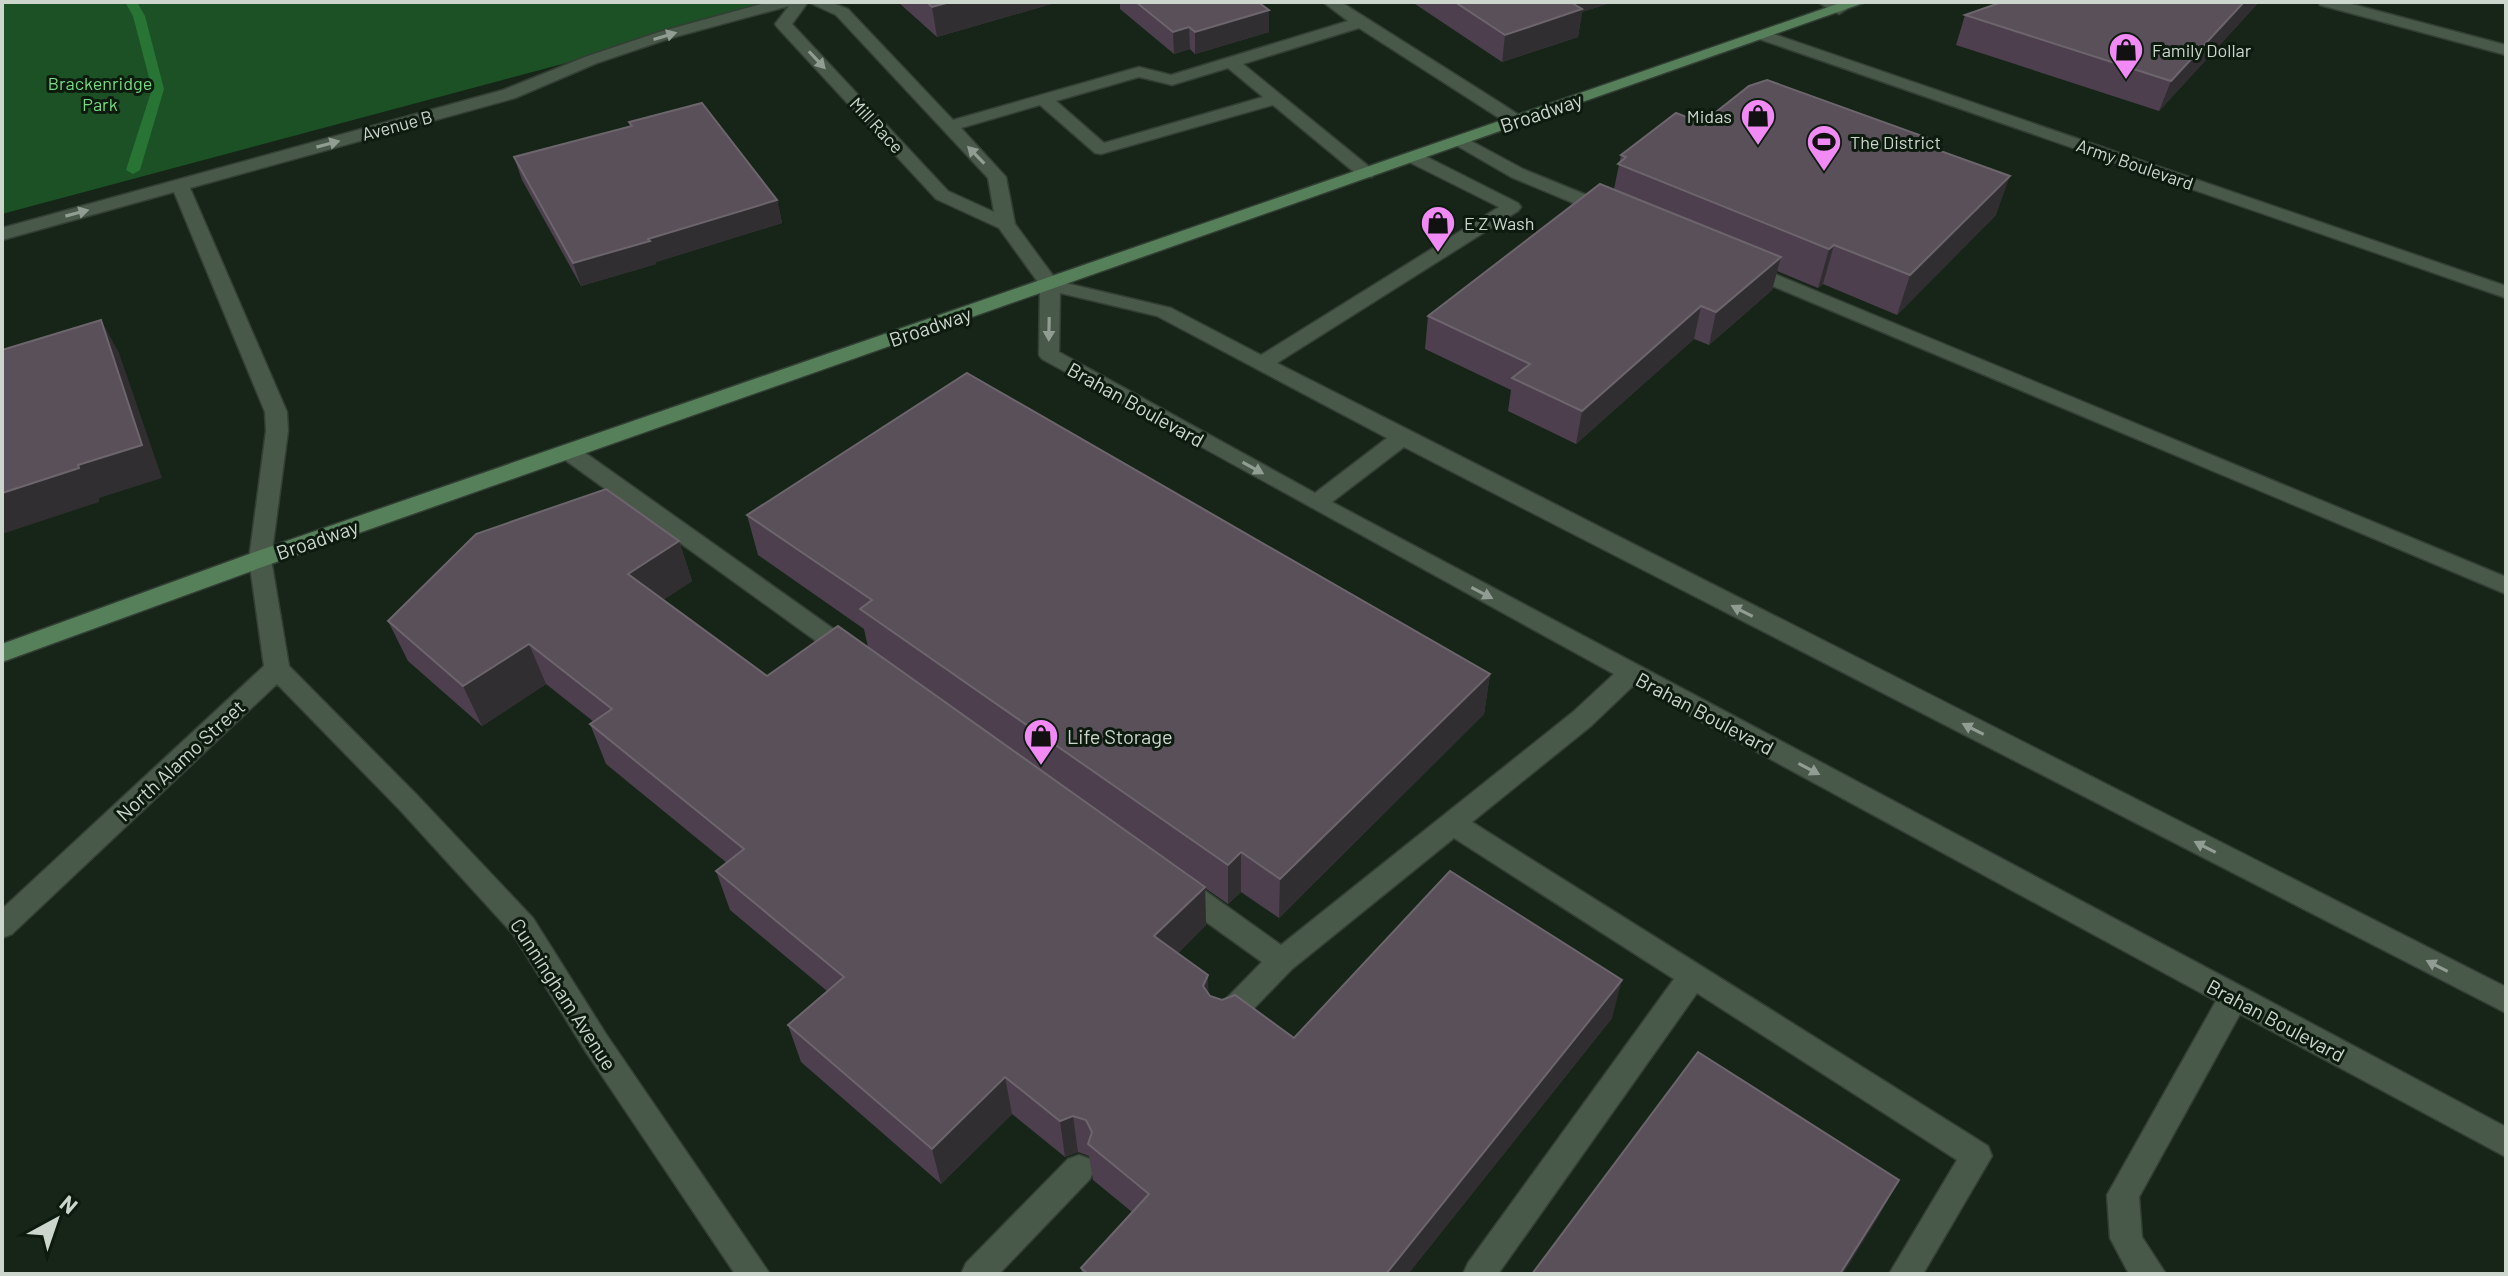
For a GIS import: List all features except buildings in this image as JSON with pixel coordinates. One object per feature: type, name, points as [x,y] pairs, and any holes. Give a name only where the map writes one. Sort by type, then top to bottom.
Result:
[{"type":"main road","name":"Broadway","points":[[2,653],[260,559],[1765,36],[1832,5],[1858,2]]},
{"type":"street","name":"Avenue B","points":[[2,234],[509,94],[621,50],[787,2]]},
{"type":"street","name":"Mill Race","points":[[801,2],[783,24],[942,195],[1006,224]]},
{"type":"street","name":"Mill Race","points":[[816,2],[842,12],[997,177],[1006,224],[1050,285]]},
{"type":"street","points":[[1331,2],[1359,23],[1466,85],[1516,121]]},
{"type":"street","points":[[2326,2],[2506,50]]},
{"type":"street","points":[[949,126],[1139,72],[1172,80],[1359,23]]},
{"type":"street","name":"Army Boulevard","points":[[1765,36],[2506,292]]},
{"type":"street","points":[[1231,62],[1366,173]]},
{"type":"street","points":[[1043,99],[1101,149],[1275,99]]},
{"type":"street","points":[[1460,140],[1517,173],[1631,220]]},
{"type":"street","points":[[1262,363],[1512,207],[1413,157]]},
{"type":"street","points":[[180,185],[276,412],[277,431],[260,559],[277,669]]},
{"type":"street","points":[[1733,263],[2506,586]]},
{"type":"street","points":[[1050,285],[1164,312],[1402,437],[2506,1001]]},
{"type":"street","name":"Brahan Boulevard","points":[[1050,285],[1049,355],[1316,503],[2506,1143]]},
{"type":"street","points":[[1316,503],[1402,437]]},
{"type":"street","points":[[569,452],[873,669]]},
{"type":"street","name":"North Alamo Street","points":[[2,926],[277,669]]},
{"type":"street","name":"Cunningham Avenue","points":[[277,669],[408,802],[523,926],[596,1043],[754,1274]]},
{"type":"street","points":[[1222,1022],[1282,961],[1582,719],[1631,673]]},
{"type":"street","points":[[1452,823],[1977,1156],[1905,1274]]},
{"type":"street","points":[[1154,870],[1282,961]]},
{"type":"street","points":[[1479,1274],[1693,976]]},
{"type":"street","points":[[2150,1274],[2130,1252],[2122,1227],[2123,1195],[2234,997]]},
{"type":"street","points":[[977,1274],[1079,1169]]},
{"type":"green space","name":"Brackenridge Park","points":[[2,2],[762,2],[686,31],[2,214]]},
{"type":"waterway","points":[[131,2],[139,16],[158,89],[133,170]]},
{"type":"place","name":"Family Dollar","points":[[2126,81]]},
{"type":"place","name":"Midas","points":[[1758,147]]},
{"type":"place","name":"The District","points":[[1824,173]]},
{"type":"place","name":"E Z Wash","points":[[1438,254]]},
{"type":"place","name":"Life Storage","points":[[1041,767]]}]
